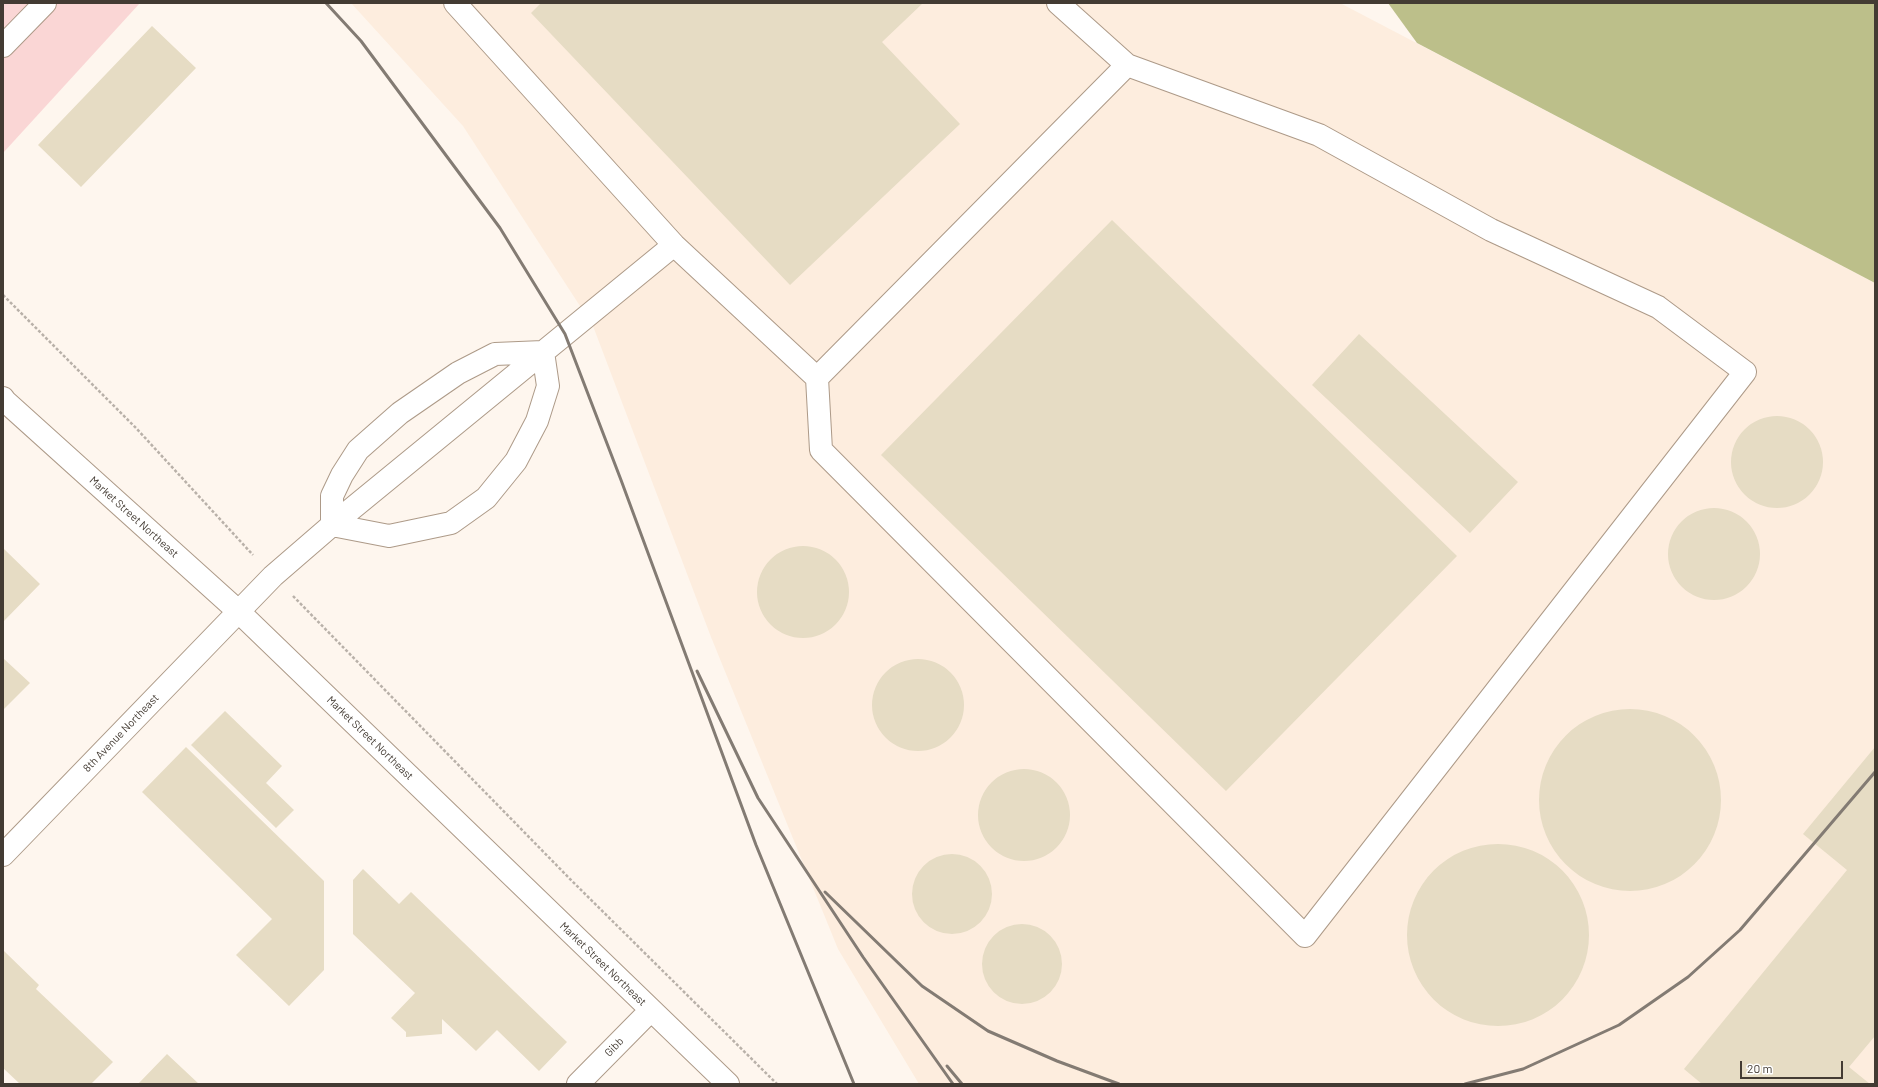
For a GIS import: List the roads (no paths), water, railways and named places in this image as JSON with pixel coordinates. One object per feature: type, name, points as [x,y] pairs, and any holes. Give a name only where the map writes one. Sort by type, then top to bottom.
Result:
[{"type":"main road","points":[[3,46],[45,3]]},
{"type":"main road","points":[[455,3],[674,245],[817,378],[821,450],[1305,936],[1745,372],[1658,306],[1491,230],[1319,135],[1127,65],[1058,3]]},
{"type":"main road","points":[[817,378],[1127,65]]},
{"type":"main road","name":"8th Avenue Northeast","points":[[3,855],[273,576],[332,525],[674,245]]},
{"type":"main road","points":[[543,352],[548,386],[537,421],[516,461],[486,498],[451,523],[389,536],[332,525],[332,496],[342,475],[358,450],[400,413],[458,373],[495,354],[543,352]]},
{"type":"main road","name":"Market Street Northeast","points":[[4,400],[238,611],[728,1084]]},
{"type":"main road","name":"Gibb","points":[[578,1084],[651,1010]]},
{"type":"railway","points":[[326,3],[361,41],[500,228],[565,334],[621,480],[756,845],[854,1084]]},
{"type":"railway","points":[[697,671],[758,798],[863,957],[953,1084]]},
{"type":"railway","points":[[1465,1084],[1523,1069],[1619,1025],[1688,977],[1740,930],[1875,772]]},
{"type":"railway","points":[[825,892],[922,986],[988,1031],[1057,1061],[1119,1084]]},
{"type":"railway","points":[[947,1066],[962,1084]]}]
